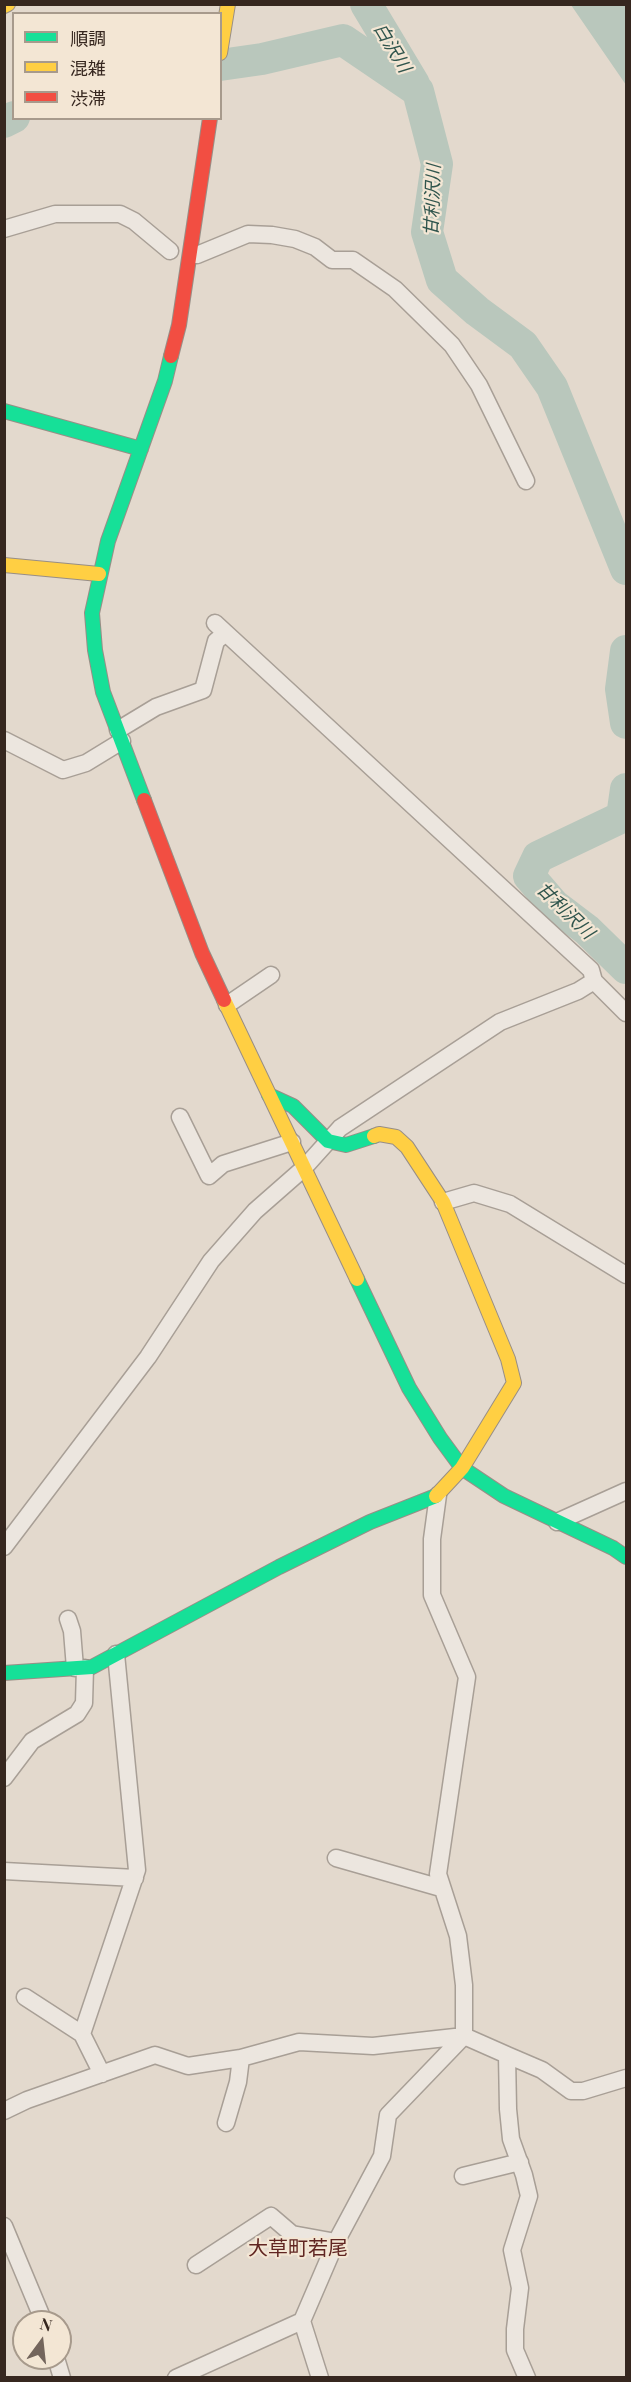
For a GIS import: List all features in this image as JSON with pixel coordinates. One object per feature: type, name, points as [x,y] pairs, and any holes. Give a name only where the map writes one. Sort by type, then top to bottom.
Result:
[{"type":"street","points":[[222,41],[228,4]]},
{"type":"street","points":[[210,120],[179,325],[165,381],[108,541],[99,574],[92,613],[95,650],[103,692],[202,953],[409,1388],[462,1468],[504,1496],[613,1548],[627,1557]]},
{"type":"street","points":[[4,229],[55,214],[120,214],[134,221],[170,251]]},
{"type":"street","points":[[198,255],[248,234],[272,235],[295,239],[315,248],[332,260],[352,260],[386,283],[452,345],[479,385],[526,481]]},
{"type":"street","points":[[4,411],[141,449]]},
{"type":"street","points":[[4,565],[99,574]]},
{"type":"street","points":[[4,740],[63,770],[86,763],[156,707],[203,690],[220,628],[591,970],[594,981],[627,1013]]},
{"type":"street","points":[[226,1005],[271,975]]},
{"type":"street","points":[[4,1547],[148,1357],[211,1261],[255,1211],[304,1168],[340,1128],[500,1022],[578,991],[594,981]]},
{"type":"street","points":[[4,1673],[92,1667],[279,1567],[370,1522],[438,1495],[462,1468],[514,1383],[508,1359],[443,1202],[407,1147],[396,1137],[379,1134],[346,1145],[328,1140],[293,1106],[269,1095]]},
{"type":"street","points":[[180,1117],[209,1176],[223,1164],[292,1142]]},
{"type":"street","points":[[443,1202],[474,1193],[510,1204],[627,1275]]},
{"type":"street","points":[[557,1522],[627,1491]]},
{"type":"street","points":[[320,2378],[302,2321],[336,2242],[382,2156],[388,2115],[464,2036],[464,1984],[458,1936],[438,1874],[467,1677],[432,1594],[432,1539],[438,1495]]},
{"type":"street","points":[[4,1778],[32,1741],[77,1714],[84,1703],[80,1668],[68,1619]]},
{"type":"street","points":[[82,2034],[137,1870],[116,1654]]},
{"type":"street","points":[[336,1858],[441,1888]]},
{"type":"street","points":[[4,1871],[135,1878]]},
{"type":"street","points":[[25,1997],[82,2034],[102,2074]]},
{"type":"street","points":[[4,2111],[155,2055],[188,2066],[241,2058],[299,2042],[373,2046],[464,2036],[542,2070],[571,2091],[582,2091],[627,2078]]},
{"type":"street","points":[[507,2055],[511,2139],[529,2196],[512,2250],[520,2288],[515,2349],[527,2378]]},
{"type":"street","points":[[226,2123],[238,2082],[241,2058]]},
{"type":"street","points":[[463,2176],[520,2162]]},
{"type":"street","points":[[196,2265],[271,2216],[292,2235],[336,2242]]},
{"type":"street","points":[[4,2226],[39,2310]]},
{"type":"street","points":[[176,2378],[302,2321]]},
{"type":"shaded area","points":[[571,5],[626,5],[626,85],[624,82]]},
{"type":"waterway","name":"白沢川","points":[[366,4],[414,84]]},
{"type":"waterway","name":"甘利沢川","points":[[222,65],[262,59],[343,40],[418,91],[437,164],[427,232],[442,280],[477,311],[523,345],[552,387],[626,569]]},
{"type":"waterway","name":"甘利沢川","points":[[4,122],[12,118]]},
{"type":"waterway","name":"甘利沢川","points":[[626,651],[621,689],[626,723]]},
{"type":"waterway","name":"甘利沢川","points":[[626,789],[622,817],[538,857],[529,876],[554,905],[587,930],[626,968]]},
{"type":"traffic: fast","points":[[144,800],[103,692],[95,650],[92,613],[108,541],[165,381],[171,356]]},
{"type":"traffic: fast","points":[[4,411],[141,449]]},
{"type":"traffic: fast","points":[[269,1095],[293,1106],[328,1141],[346,1145],[374,1136]]},
{"type":"traffic: fast","points":[[357,1279],[409,1388],[462,1468],[504,1496],[613,1548],[626,1557]]},
{"type":"traffic: fast","points":[[4,1673],[92,1667],[279,1567],[370,1522],[436,1496]]},
{"type":"traffic: slow","points":[[4,6],[8,4]]},
{"type":"traffic: slow","points":[[222,41],[228,4]]},
{"type":"traffic: slow","points":[[4,565],[99,574]]},
{"type":"traffic: slow","points":[[224,1000],[357,1279]]},
{"type":"traffic: slow","points":[[374,1136],[379,1134],[396,1137],[407,1147],[443,1202],[508,1359],[514,1383],[462,1468],[436,1496]]},
{"type":"traffic: jam","points":[[171,356],[179,325],[210,120]]},
{"type":"traffic: jam","points":[[144,800],[202,953],[224,1000]]},
{"type":"district","name":"大草町若尾","points":[[298,2249]]}]
